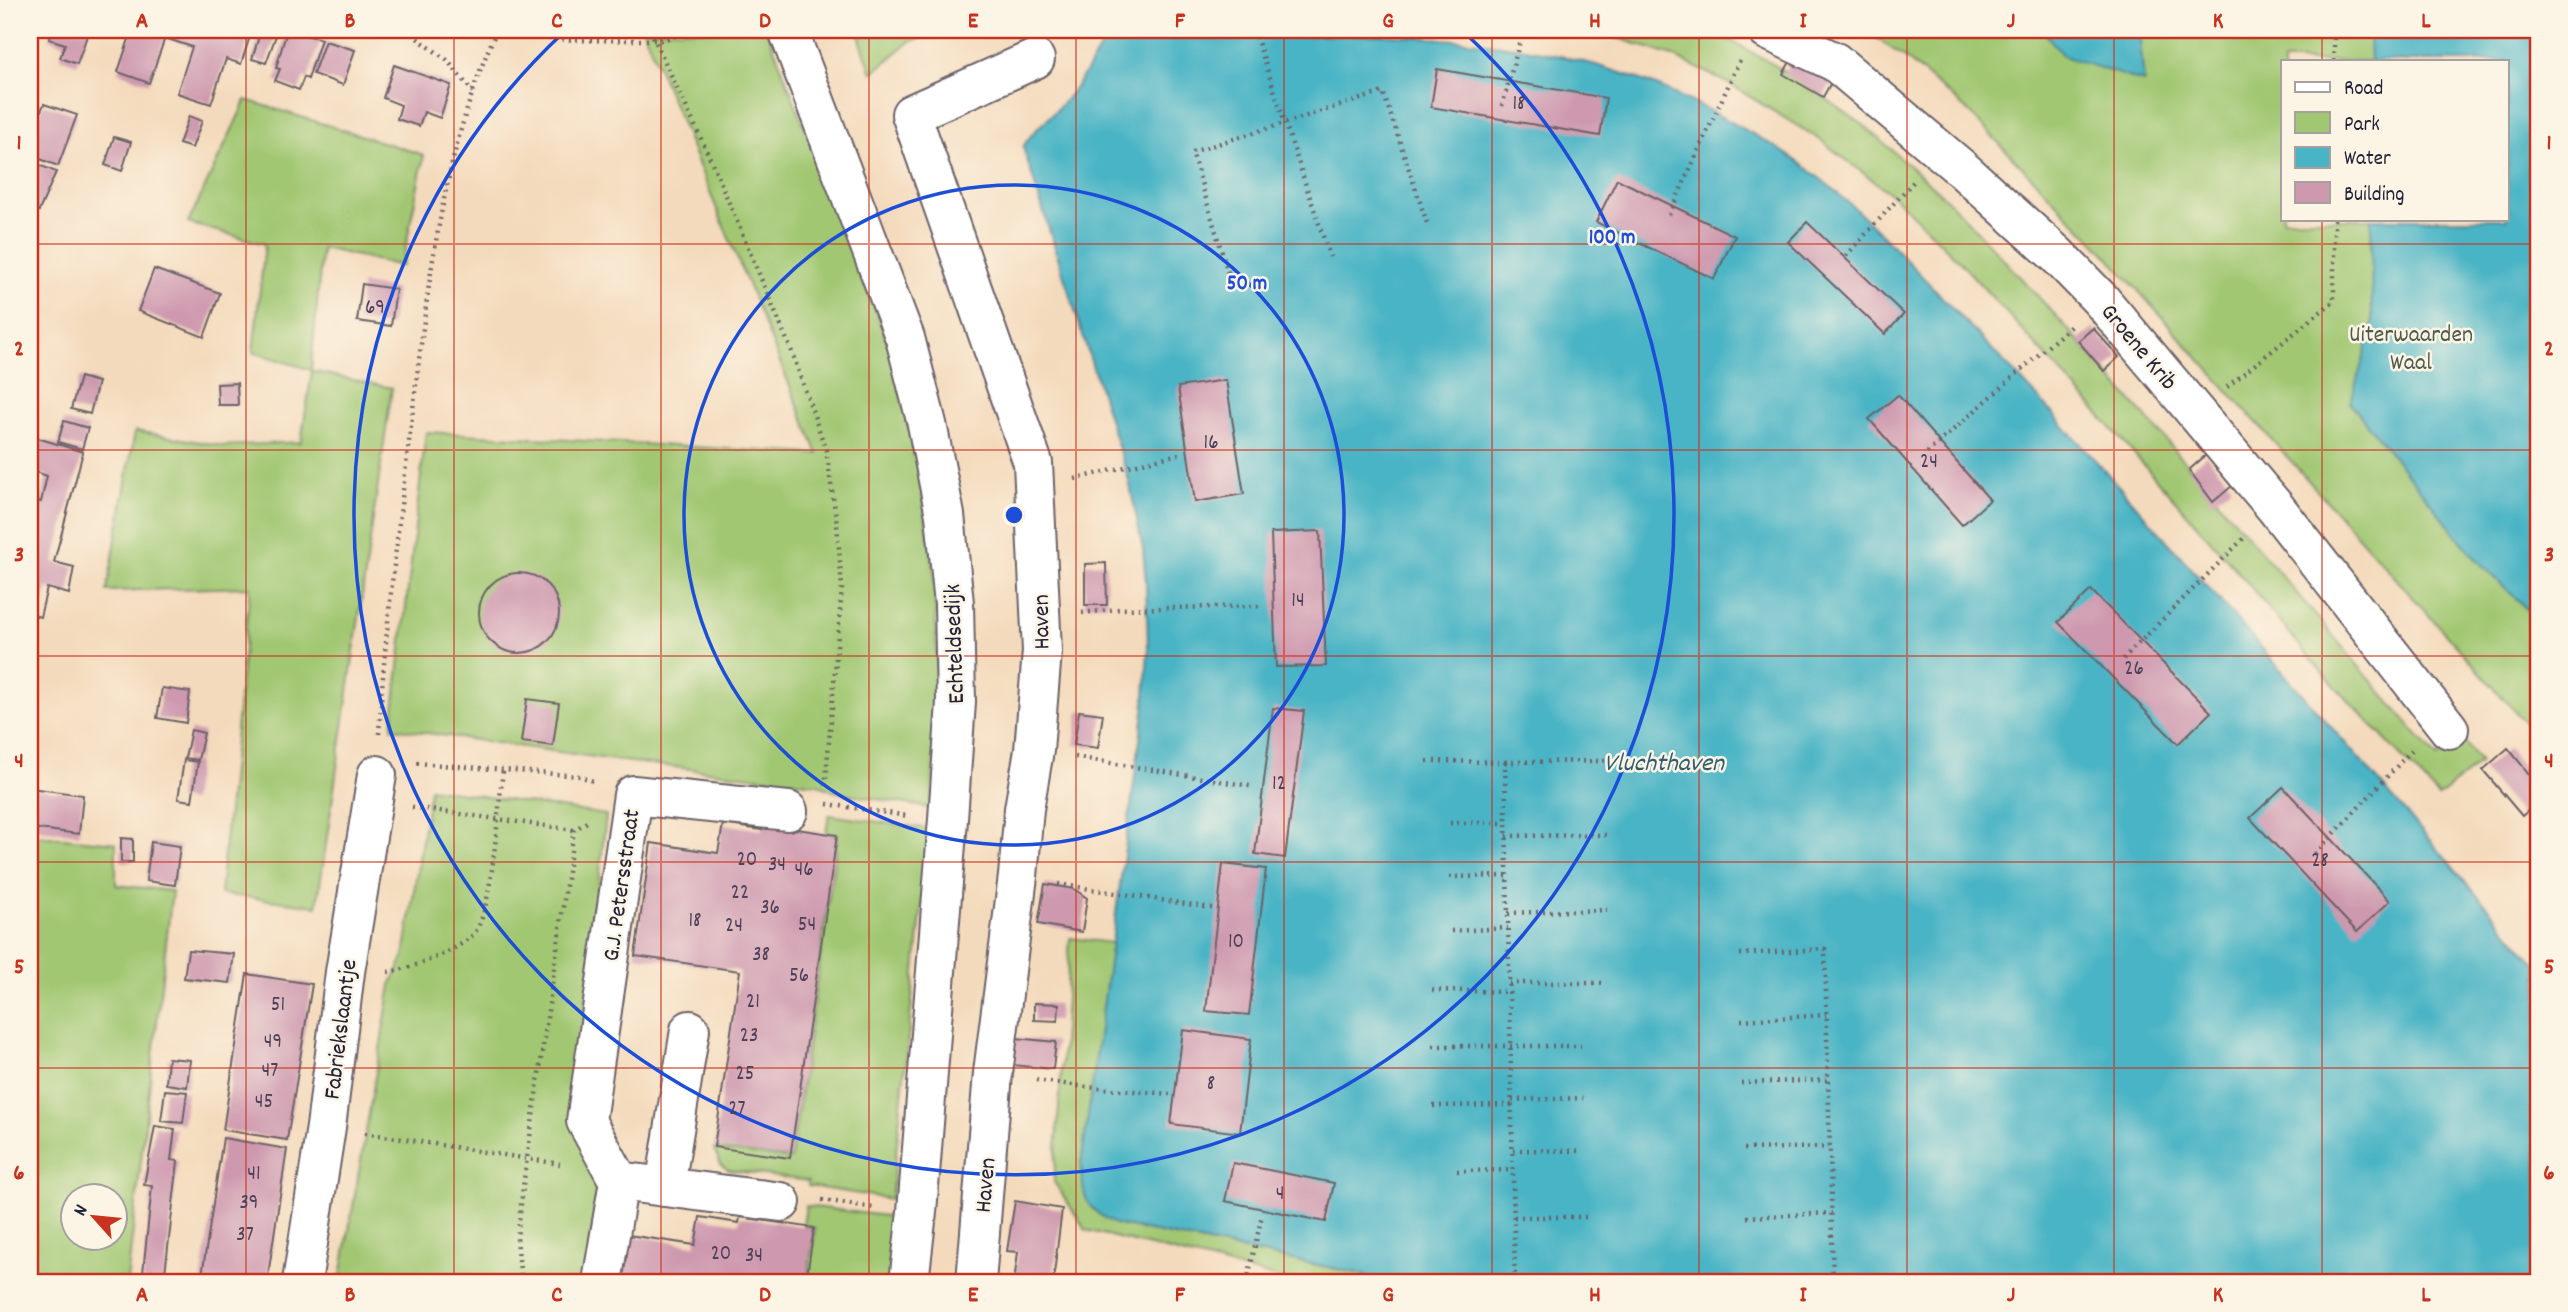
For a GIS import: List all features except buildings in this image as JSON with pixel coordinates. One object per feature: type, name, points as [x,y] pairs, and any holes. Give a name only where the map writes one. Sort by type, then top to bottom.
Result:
[{"type":"street","name":"Echteldsedijk","points":[[792,31],[905,338],[927,424],[945,515],[954,603],[956,702],[917,1212],[909,1282]]},
{"type":"street","name":"Groene Krib","points":[[1755,42],[1835,62],[2056,254],[2101,300],[2276,507],[2445,724]]},
{"type":"street","name":"Haven","points":[[976,1282],[993,1073],[1024,809],[1034,750],[1042,651],[1034,463],[911,114],[1035,59]]},
{"type":"street","name":"Fabriekslaantje","points":[[302,1282],[326,1127],[345,972],[377,775]]},
{"type":"street","points":[[633,795],[788,811]]},
{"type":"street","name":"G.J. Petersstraat","points":[[611,1167],[586,1121],[633,795]]},
{"type":"street","points":[[665,1187],[690,1030]]},
{"type":"street","points":[[602,1282],[611,1167],[665,1187],[781,1202]]},
{"type":"path","points":[[407,30],[447,60],[472,92]]},
{"type":"path","points":[[496,30],[452,155],[418,371],[384,644],[377,775],[394,804],[574,830],[633,795]]},
{"type":"path","points":[[514,30],[527,35],[556,39],[655,40],[663,40],[691,30]]},
{"type":"path","points":[[650,30],[711,160],[792,352],[826,450],[837,524],[842,587],[825,792]]},
{"type":"path","points":[[1254,30],[1330,257]]},
{"type":"path","points":[[1502,106],[1523,30]]},
{"type":"path","points":[[2334,30],[2334,60]]},
{"type":"path","points":[[1669,215],[1755,42]]},
{"type":"path","points":[[1232,286],[1192,152],[1383,92],[1427,223]]},
{"type":"path","points":[[1846,256],[1941,152]]},
{"type":"path","points":[[2196,413],[2334,301],[2334,220]]},
{"type":"path","points":[[1927,453],[2101,300]]},
{"type":"path","points":[[1092,474],[1179,454]]},
{"type":"path","points":[[2123,659],[2276,507]]},
{"type":"path","points":[[1119,609],[1263,606]]},
{"type":"path","points":[[2315,854],[2445,724]]},
{"type":"path","points":[[1427,761],[1607,761]]},
{"type":"path","name":"G.J. Petersstraat","points":[[377,775],[413,762],[580,776],[633,795]]},
{"type":"path","points":[[1505,762],[1515,1282]]},
{"type":"path","points":[[1106,763],[1250,786]]},
{"type":"path","points":[[345,972],[392,972],[466,942],[477,930],[487,900],[503,771]]},
{"type":"path","points":[[830,804],[910,816]]},
{"type":"path","points":[[1450,823],[1506,823]]},
{"type":"path","points":[[521,1282],[517,1238],[574,830]]},
{"type":"path","points":[[1506,836],[1607,835]]},
{"type":"path","points":[[1449,877],[1507,876]]},
{"type":"path","points":[[1092,890],[1212,908]]},
{"type":"path","points":[[1508,913],[1607,910]]},
{"type":"path","points":[[1451,931],[1508,928]]},
{"type":"path","points":[[1740,954],[1825,949],[1833,1282]]},
{"type":"path","points":[[1510,983],[1602,983]]},
{"type":"path","points":[[1432,990],[1509,992]]},
{"type":"path","points":[[1741,1020],[1826,1015]]},
{"type":"path","points":[[1433,1046],[1581,1046]]},
{"type":"path","points":[[993,1073],[1086,1087],[1170,1094]]},
{"type":"path","points":[[1741,1083],[1828,1080]]},
{"type":"path","points":[[1433,1106],[1583,1098]]},
{"type":"path","points":[[326,1127],[527,1160],[611,1167]]},
{"type":"path","points":[[1744,1149],[1829,1147]]},
{"type":"path","points":[[1513,1150],[1582,1152]]},
{"type":"path","points":[[1457,1171],[1513,1170]]},
{"type":"path","points":[[825,1200],[877,1208]]},
{"type":"path","points":[[1746,1217],[1832,1213]]},
{"type":"path","points":[[1248,1282],[1262,1215]]},
{"type":"path","points":[[1514,1217],[1586,1217]]},
{"type":"green space","points":[[643,30],[767,30],[891,352],[919,472],[934,573],[938,694],[931,808],[836,792],[817,784],[615,760],[392,728],[426,432],[818,454]]},
{"type":"green space","points":[[857,30],[966,30],[910,41],[872,73]]},
{"type":"green space","points":[[1593,30],[1712,30],[1790,74],[1865,126],[1951,203],[2058,318],[2166,440],[2437,758],[2463,740],[2480,762],[2439,797],[2322,672],[2234,567],[2089,403],[1958,260],[1896,198],[1819,139],[1724,81],[1673,56]]},
{"type":"green space","name":"Uiterwaarden Waal","points":[[1865,30],[2538,30],[2538,737],[2101,249],[1966,109],[1908,60]]},
{"type":"green space","points":[[246,100],[424,155],[402,266],[322,248],[311,370],[253,352],[265,244],[188,223]]},
{"type":"green space","points":[[312,371],[392,388],[317,906],[220,894],[250,587],[107,591],[135,431],[223,446],[301,442]]},
{"type":"green space","points":[[430,788],[606,815],[573,1126],[598,1180],[585,1282],[340,1282],[391,985],[404,957]]},
{"type":"green space","points":[[829,815],[930,829],[891,1199],[808,1186],[808,1181],[729,1170],[721,1165],[714,1149],[791,1159],[838,835],[826,833]]},
{"type":"green space","points":[[30,835],[116,843],[116,885],[172,891],[127,1282],[30,1282]]},
{"type":"green space","points":[[1070,938],[1113,943],[1081,1165],[1115,1224],[1361,1274],[1376,1282],[1294,1282],[1086,1230],[1054,1182]]},
{"type":"green space","points":[[806,1206],[896,1219],[890,1282],[807,1282],[815,1228],[803,1225]]},
{"type":"water","points":[[2043,30],[2139,30],[2144,82],[2063,56]]},
{"type":"water","points":[[2369,30],[2538,30],[2538,620],[2475,558],[2350,403],[2372,330],[2371,220],[2508,220],[2508,60],[2370,60]]},
{"type":"water","name":"Vluchthaven","points":[[1386,35],[1505,46],[1592,64],[1658,87],[1750,132],[1823,181],[1877,230],[2042,403],[2311,704],[2538,966],[2538,1282],[1377,1282],[1362,1274],[1115,1224],[1091,1207],[1083,1186],[1081,1165],[1144,711],[1148,651],[1146,582],[1143,549],[1129,481],[1023,147],[1073,91],[1104,41]]}]
